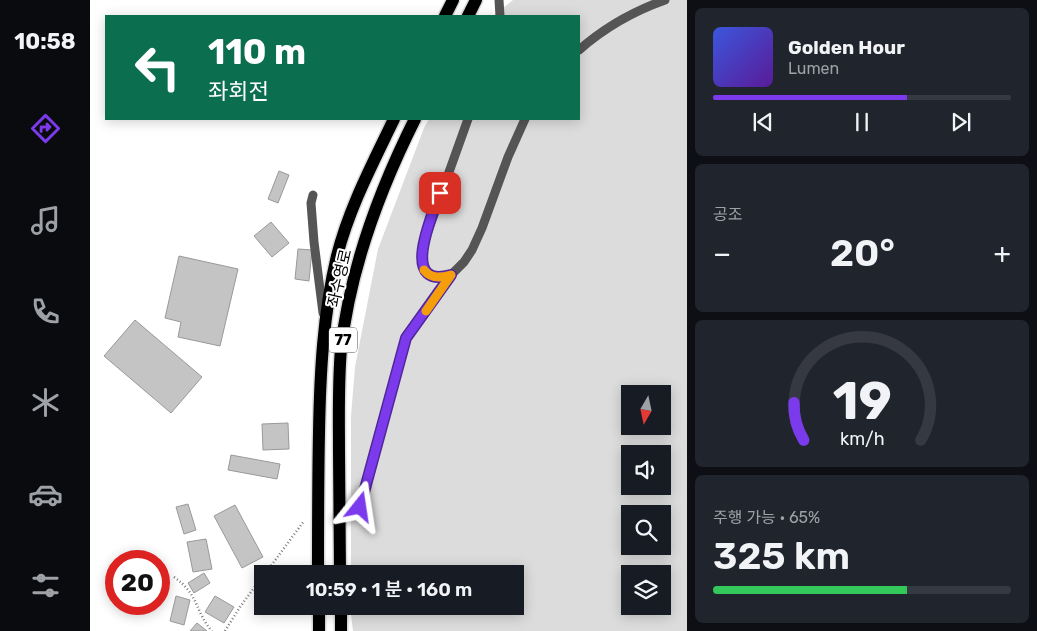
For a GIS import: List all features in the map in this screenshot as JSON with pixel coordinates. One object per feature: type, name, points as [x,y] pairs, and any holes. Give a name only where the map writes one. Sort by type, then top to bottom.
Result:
[{"type":"main road","points":[[446,15],[453,0]]},
{"type":"main road","points":[[468,15],[476,0]]},
{"type":"main road","name":"좌수영로","points":[[318,565],[320,369],[325,326],[337,256],[343,236],[361,190],[394,120]]},
{"type":"main road","name":"좌수영로","points":[[340,565],[340,374],[342,348],[353,281],[381,194],[397,155],[415,120]]},
{"type":"main road","points":[[319,615],[319,631]]},
{"type":"main road","points":[[341,615],[341,631]]},
{"type":"lane","points":[[499,0],[500,15]]},
{"type":"lane","points":[[580,49],[606,29],[626,17],[665,0]]},
{"type":"lane","points":[[451,275],[436,277],[428,274],[423,266],[422,253],[427,230],[468,120]]},
{"type":"lane","points":[[339,518],[360,507],[406,338],[451,275],[468,257],[479,236],[508,157],[525,120]]},
{"type":"lane","points":[[313,195],[311,203],[314,242],[325,326]]},
{"type":"path","points":[[271,565],[318,502]]},
{"type":"path","points":[[174,577],[195,598],[206,623],[212,631]]},
{"type":"path","points":[[225,631],[254,588]]},
{"type":"shaded area","points":[[513,0],[687,0],[687,631],[353,631],[351,615],[524,615],[524,565],[351,565],[351,416],[355,367],[378,249],[428,120],[580,120],[580,15],[494,15]]},
{"type":"building","points":[[279,171],[289,175],[278,203],[268,199]]},
{"type":"building","points":[[271,222],[289,243],[272,257],[254,236]]},
{"type":"building","points":[[298,249],[312,250],[309,281],[295,279]]},
{"type":"building","points":[[179,256],[238,269],[220,346],[178,337],[181,322],[165,318]]},
{"type":"building","points":[[135,320],[202,377],[171,413],[104,356]]},
{"type":"building","points":[[288,423],[289,449],[263,450],[262,424]]},
{"type":"building","points":[[231,455],[280,464],[277,479],[228,470]]},
{"type":"building","points":[[188,504],[196,530],[184,534],[176,507]]},
{"type":"building","points":[[235,505],[263,557],[242,568],[214,516]]},
{"type":"building","points":[[206,539],[212,569],[193,572],[187,542]]},
{"type":"building","points":[[204,573],[210,583],[194,593],[188,583]]},
{"type":"building","points":[[176,596],[190,600],[184,625],[170,621]]},
{"type":"building","points":[[215,596],[234,607],[224,623],[205,612]]},
{"type":"building","points":[[197,623],[207,631],[190,631]]},
{"type":"slow traffic","points":[[424,270],[436,277],[451,275],[426,311]]},
{"type":"route","points":[[360,507],[406,338],[451,275],[445,277],[432,276],[425,271],[422,263],[427,230],[440,193]]}]
